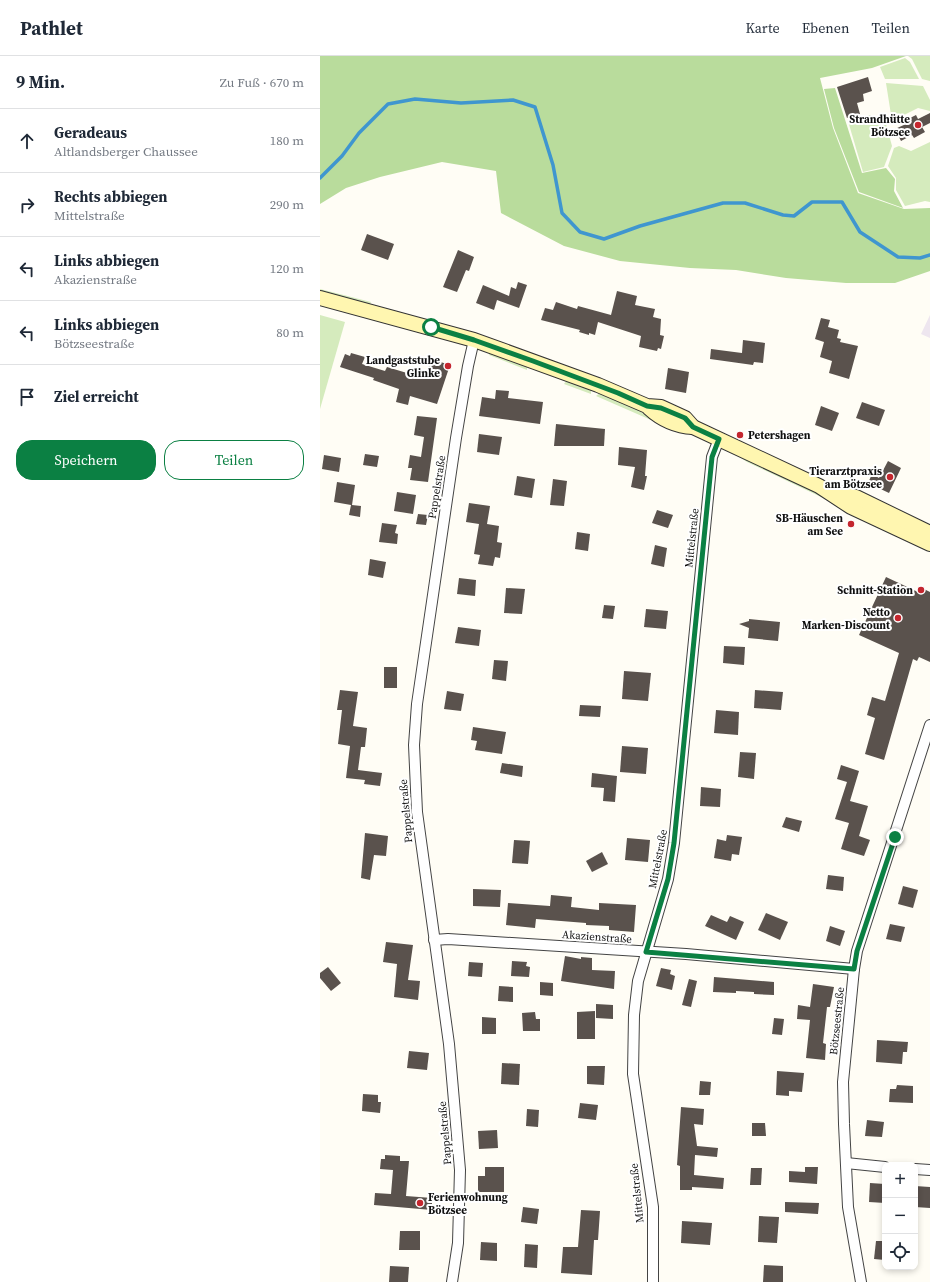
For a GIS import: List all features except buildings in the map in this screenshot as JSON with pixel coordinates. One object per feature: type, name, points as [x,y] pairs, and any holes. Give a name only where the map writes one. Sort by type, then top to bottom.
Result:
[{"type":"main road","points":[[320,298],[474,340],[598,385],[647,406],[658,416],[668,422],[680,426],[693,427],[819,486],[851,507],[930,544]]},
{"type":"main road","points":[[819,486],[856,497],[930,533]]},
{"type":"street","name":"Pappelstraße","points":[[452,1282],[458,1243],[460,1170],[449,1044],[417,812],[415,786],[415,723],[456,438],[474,340]]},
{"type":"street","name":"Mittelstraße","points":[[653,1282],[653,1207],[633,1074],[632,1040],[638,981],[668,879],[674,843],[712,457],[719,439]]},
{"type":"street","name":"Bötzseestraße","points":[[861,1282],[848,1207],[843,1082],[854,969],[857,951],[930,725]]},
{"type":"street","name":"Akazienstraße","points":[[434,940],[448,939],[646,952],[854,969]]},
{"type":"street","points":[[846,1163],[882,1166]]},
{"type":"street","points":[[918,1169],[930,1170]]},
{"type":"shaded area","points":[[930,315],[930,338],[921,334]]},
{"type":"green space","points":[[320,56],[906,56],[872,68],[820,78],[833,128],[858,193],[904,209],[930,208],[930,271],[895,283],[846,283],[786,278],[736,270],[690,268],[620,261],[564,246],[501,213],[496,171],[442,162],[380,177],[346,188],[320,204]]},
{"type":"green space","points":[[908,56],[930,56],[930,81],[922,79],[912,59]]},
{"type":"green space","points":[[905,58],[910,62],[919,79],[885,79],[880,67]]},
{"type":"green space","points":[[886,83],[923,86],[930,100],[930,111],[918,108],[892,121]]},
{"type":"green space","points":[[835,88],[862,173],[886,168],[895,179],[894,191],[903,208],[859,192],[834,128],[824,89]]},
{"type":"green space","points":[[870,115],[886,124],[892,146],[884,167],[863,172],[848,121]]},
{"type":"green space","points":[[930,142],[930,202],[925,201],[905,206],[896,190],[896,178],[888,166],[894,148],[899,146],[911,151]]},
{"type":"green space","points":[[320,289],[371,302],[370,304],[320,291]]},
{"type":"green space","points":[[320,315],[345,322],[320,409]]},
{"type":"green space","points":[[490,353],[527,365],[527,370],[489,355]]},
{"type":"green space","points":[[567,380],[591,389],[591,394],[564,384]]},
{"type":"green space","points":[[600,393],[637,409],[652,418],[651,420],[596,396]]},
{"type":"green space","points":[[738,455],[829,499],[840,506],[747,462]]},
{"type":"waterway","points":[[320,178],[342,156],[359,133],[388,104],[415,99],[461,103],[513,100],[535,107],[553,165],[562,213],[580,232],[604,239],[640,226],[723,203],[745,203],[783,215],[794,216],[812,202],[842,202],[860,232],[898,257],[920,258],[930,255]]},
{"type":"place","name":"Strandhütte Bötzsee","points":[[918,125]]},
{"type":"place","name":"Landgaststube Glinke","points":[[448,366]]},
{"type":"place","name":"Petershagen","points":[[740,435]]},
{"type":"place","name":"Tierarztpraxis am Bötzsee","points":[[890,477]]},
{"type":"place","name":"SB-Häuschen am See","points":[[851,524]]},
{"type":"place","name":"Schnitt-Station","points":[[921,590]]},
{"type":"place","name":"Netto Marken-Discount","points":[[898,618]]},
{"type":"place","name":"Ferienwohnung Bötzsee","points":[[420,1203]]},
{"type":"route","points":[[431,327],[474,340],[533,361],[618,393],[647,406],[661,408],[685,418],[693,427],[719,439],[712,457],[674,843],[668,879],[646,952],[686,954],[854,969],[857,951],[895,837]]}]
